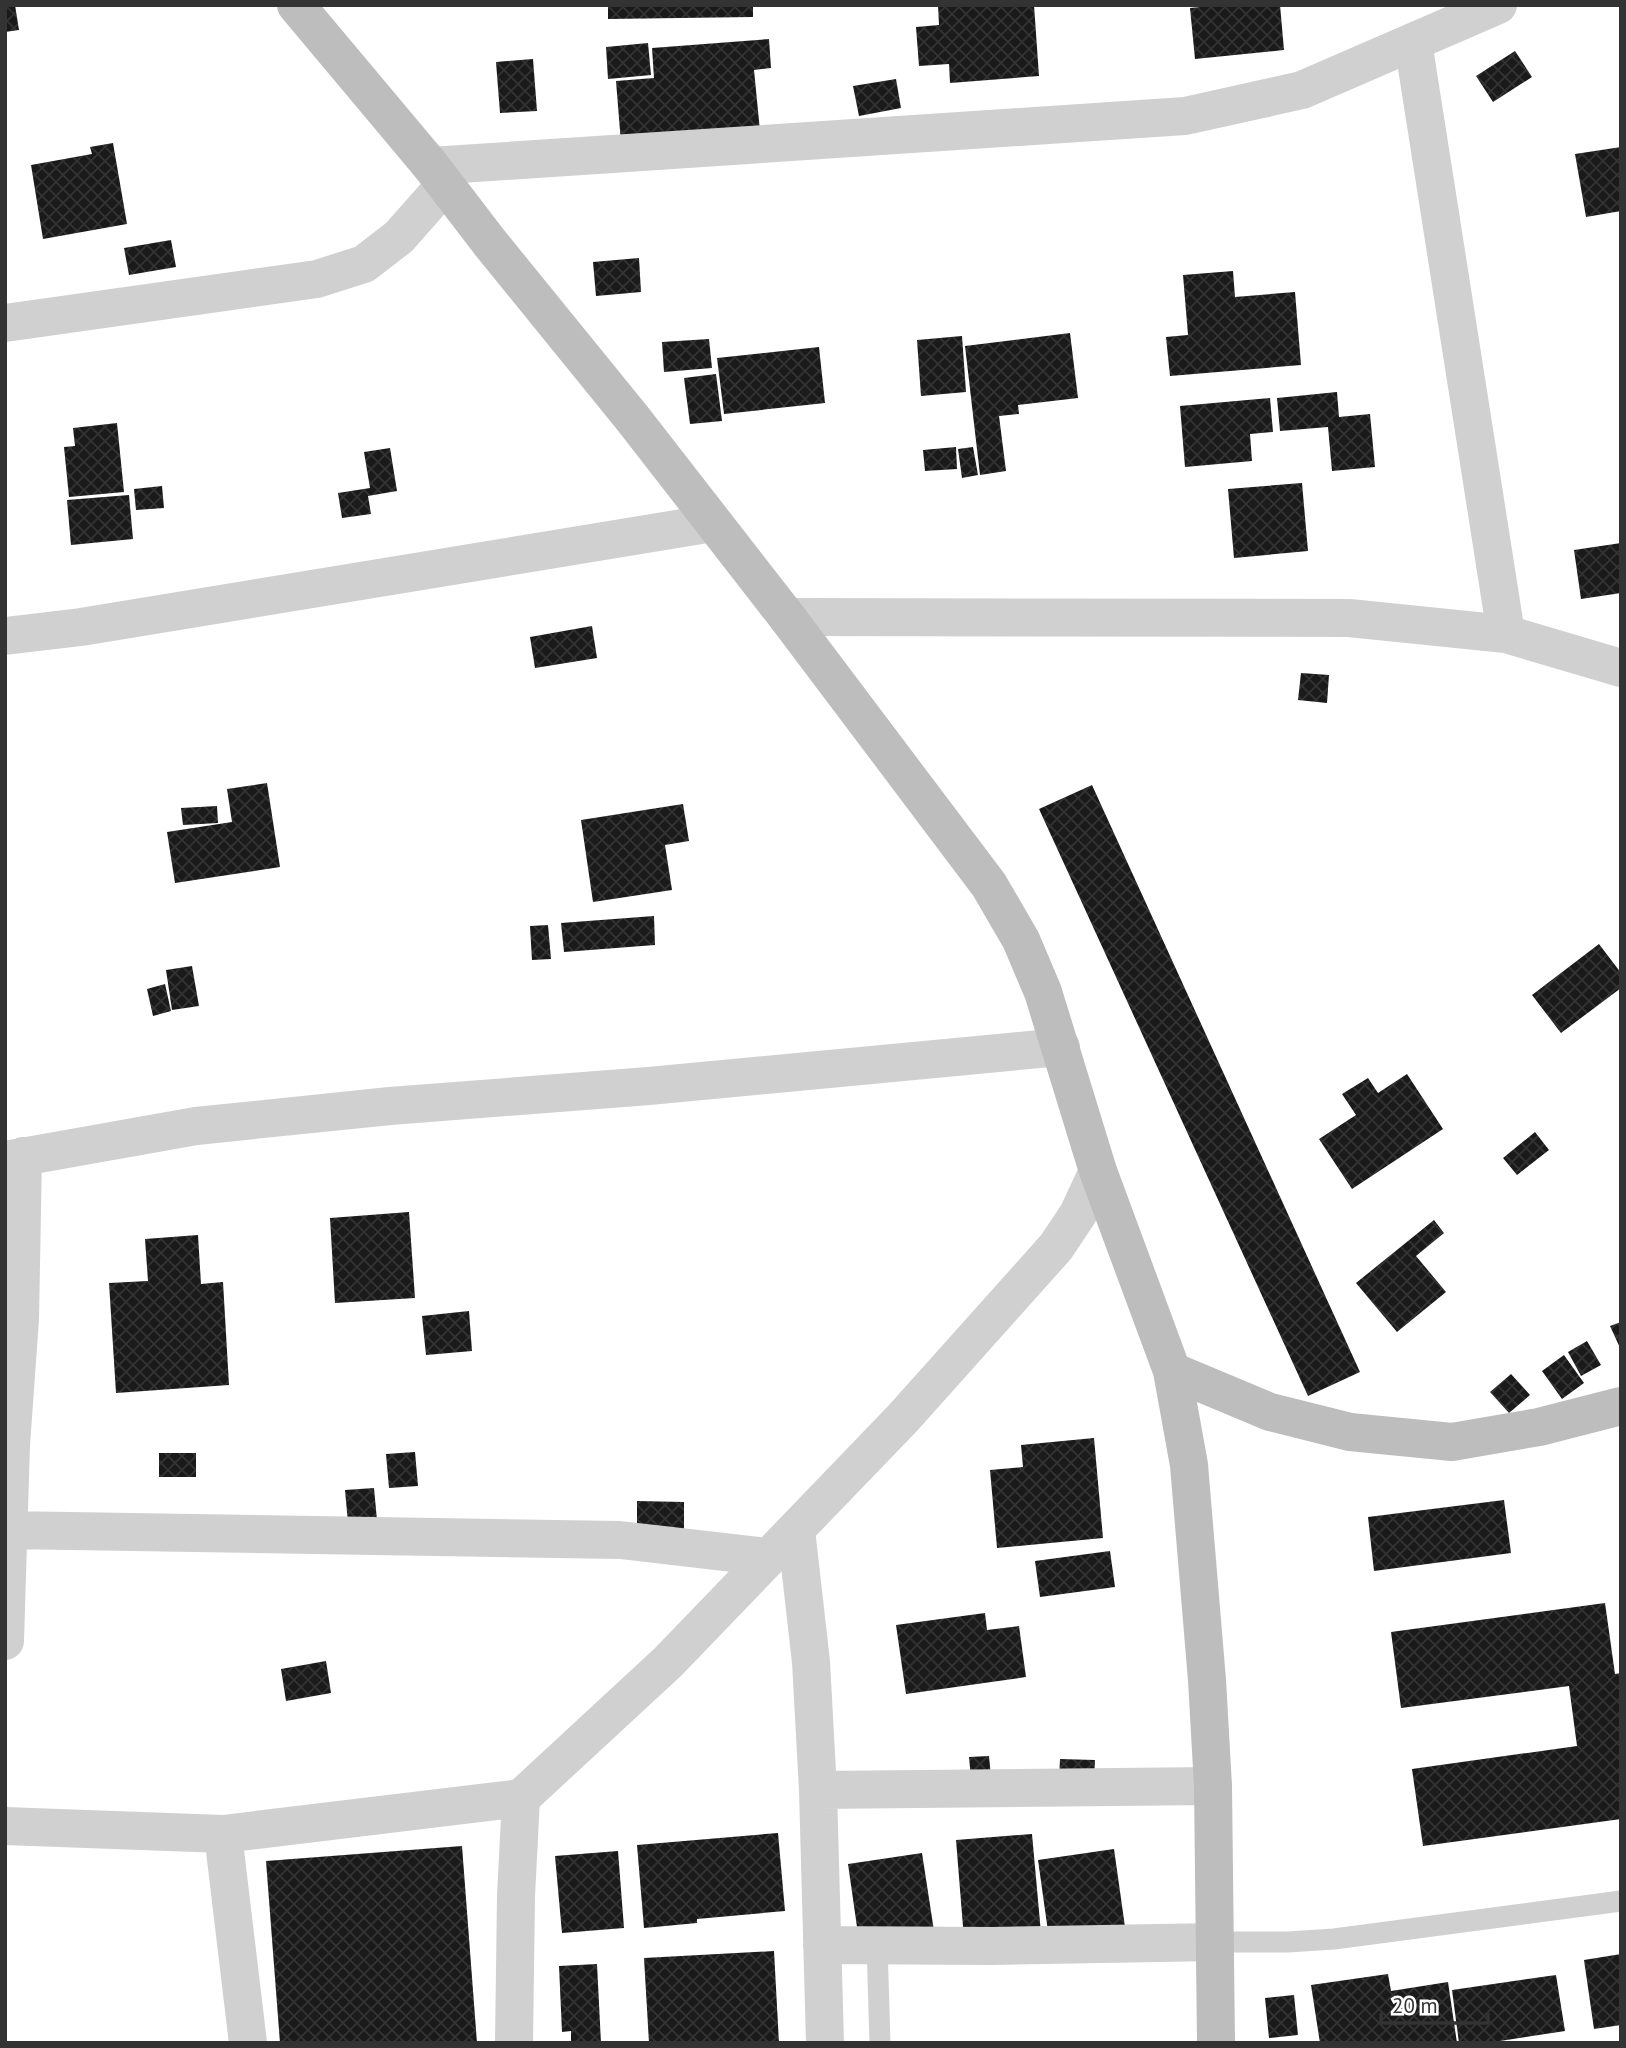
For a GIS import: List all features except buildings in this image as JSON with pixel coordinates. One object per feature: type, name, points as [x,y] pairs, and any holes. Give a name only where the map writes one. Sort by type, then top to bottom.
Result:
[{"type":"street","points":[[296,5],[438,176],[788,617],[989,885],[1021,940],[1043,992],[1098,1171],[1172,1371],[1189,1465],[1213,1786],[1216,2043]]},
{"type":"street","points":[[438,176],[1185,116],[1302,90],[1498,5]]},
{"type":"street","points":[[1413,42],[1506,634]]},
{"type":"street","points":[[5,323],[317,279],[364,264],[399,237],[438,176]]},
{"type":"street","points":[[5,636],[95,624],[713,523]]},
{"type":"street","points":[[788,617],[1349,618],[1506,634],[1621,668]]},
{"type":"street","points":[[5,1641],[8,1445],[20,1319],[14,1158],[196,1126],[376,1107],[649,1086],[1061,1047]]},
{"type":"street","points":[[5,1826],[223,1834],[521,1798],[668,1662],[903,1418],[1056,1247],[1078,1214],[1098,1171]]},
{"type":"street","points":[[1172,1371],[1270,1412],[1350,1432],[1452,1442],[1539,1427],[1621,1406]]},
{"type":"street","points":[[8,1530],[620,1540],[767,1557]]},
{"type":"street","points":[[796,1531],[811,1662],[818,1790],[825,2043]]},
{"type":"street","points":[[818,1790],[1213,1786]]},
{"type":"street","points":[[514,2043],[516,1896],[521,1798]]},
{"type":"street","points":[[223,1834],[248,2043]]},
{"type":"street","points":[[822,1945],[1216,1942]]},
{"type":"lane","points":[[1216,1942],[1334,1939],[1621,1900]]},
{"type":"lane","points":[[877,1944],[880,2043]]}]
